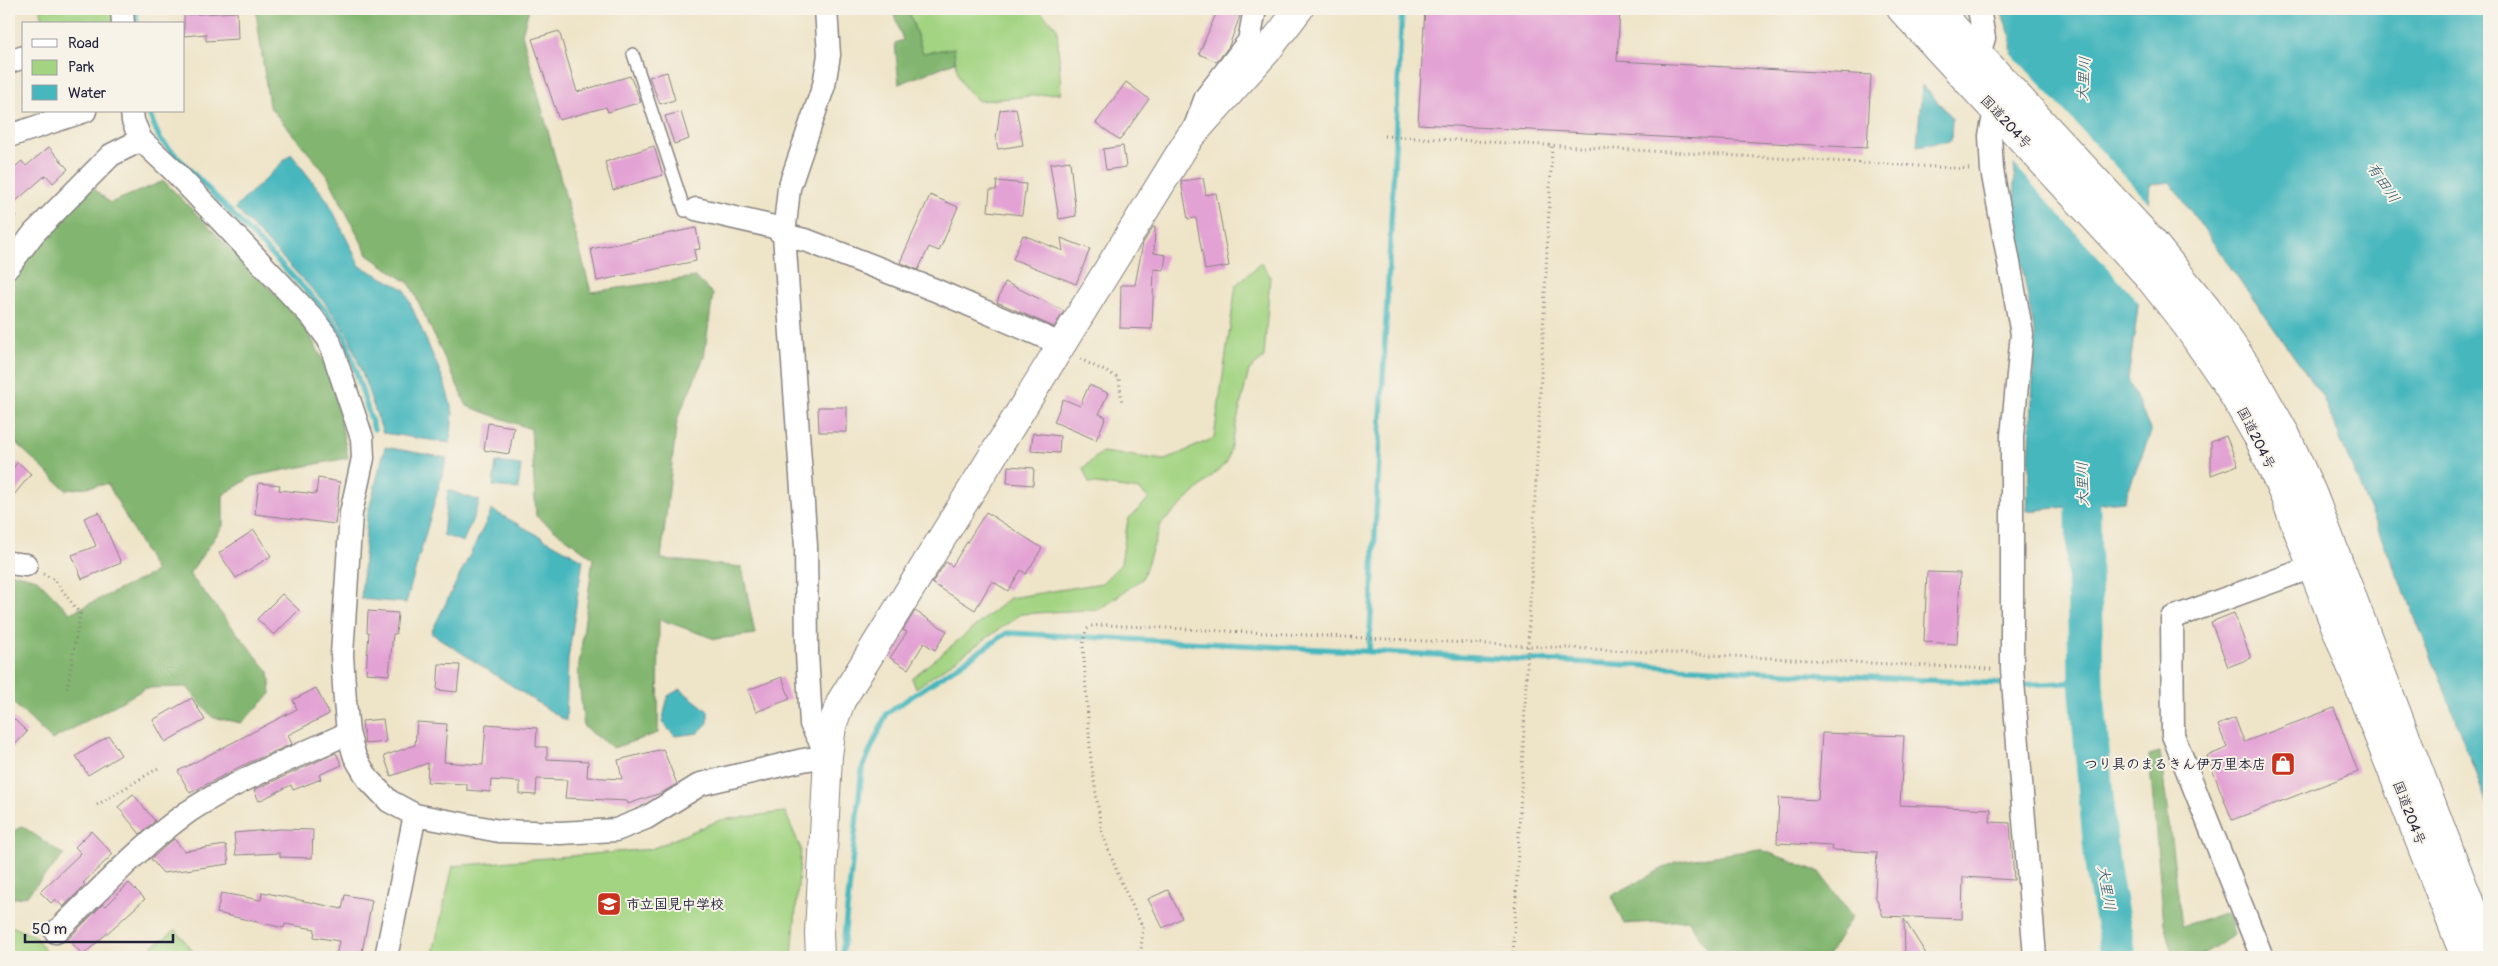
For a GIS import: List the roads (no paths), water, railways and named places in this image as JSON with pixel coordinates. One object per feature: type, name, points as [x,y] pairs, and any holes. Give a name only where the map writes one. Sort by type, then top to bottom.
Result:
[{"type":"main road","points":[[820,957],[819,933],[828,756],[832,726],[845,694],[1128,241],[1160,183],[1190,137],[1266,52],[1298,9]]},
{"type":"main road","name":"国道204号","points":[[1901,9],[2147,275],[2187,326],[2228,386],[2251,425],[2284,498],[2325,563],[2489,953]]},
{"type":"main road","name":"国道204号","points":[[1936,9],[2152,242],[2207,309],[2248,368],[2286,435],[2313,495],[2325,563],[2465,957]]},
{"type":"street","points":[[122,9],[124,22]]},
{"type":"street","points":[[132,112],[133,121],[141,140],[173,170],[305,310],[329,340],[362,438],[363,458],[351,513],[343,646],[348,733],[355,757],[368,778],[389,801],[415,815],[499,831],[560,833],[616,830],[646,818],[701,784],[828,756],[811,724],[807,653],[806,546],[784,235],[789,188],[824,85],[829,55],[826,9]]},
{"type":"street","points":[[1190,137],[1206,97],[1249,41],[1255,9]]},
{"type":"street","points":[[1979,9],[1984,38],[1979,54]]},
{"type":"street","points":[[9,62],[22,58]]},
{"type":"street","points":[[1995,111],[1990,136],[1992,170],[2022,334],[2012,436],[2012,670],[2034,957]]},
{"type":"street","points":[[9,136],[82,112]]},
{"type":"street","points":[[9,266],[34,233],[111,155],[141,140]]},
{"type":"street","points":[[696,209],[774,227],[784,235],[808,242],[935,290],[1063,345]]},
{"type":"street","points":[[2262,957],[2173,735],[2172,618],[2325,563]]},
{"type":"street","points":[[56,932],[146,846],[189,812],[250,778],[348,733]]},
{"type":"street","points":[[386,957],[415,815]]},
{"type":"lane","points":[[633,54],[685,211],[696,209]]},
{"type":"water","name":"有田川","points":[[2000,9],[2488,9],[2489,810],[2439,675],[2322,396],[2170,182],[2150,185],[2137,315],[2128,379],[2151,432],[2124,501],[2027,511],[2035,336],[2016,233],[2011,37]]},
{"type":"water","points":[[1922,85],[1952,117],[1951,141],[1917,146]]},
{"type":"water","points":[[291,154],[328,201],[360,266],[404,289],[444,381],[453,413],[450,443],[383,433],[349,336],[326,304],[235,208]]},
{"type":"water","points":[[385,447],[447,458],[406,603],[361,599],[367,517]]},
{"type":"water","points":[[496,462],[521,465],[518,489],[493,486]]},
{"type":"water","points":[[448,490],[480,501],[463,542],[443,535]]},
{"type":"water","points":[[492,510],[583,560],[568,659],[566,721],[431,633]]},
{"type":"water","points":[[680,689],[708,711],[708,723],[698,733],[675,736],[662,723],[668,696]]},
{"type":"waterway","points":[[136,9],[137,22]]},
{"type":"waterway","points":[[1369,652],[1402,9]]},
{"type":"waterway","points":[[148,112],[160,139],[326,311],[345,337],[374,429]]},
{"type":"waterway","name":"大里川","points":[[2082,458],[2086,682],[2102,864],[2119,957]]},
{"type":"waterway","points":[[842,957],[862,769],[887,713],[1007,633],[2005,684]]},
{"type":"waterway","points":[[2021,685],[2086,682]]},
{"type":"place","name":"つり具のまるきん伊万里本店","points":[[2283,764]]},
{"type":"place","name":"市立国見中学校","points":[[609,904]]}]
